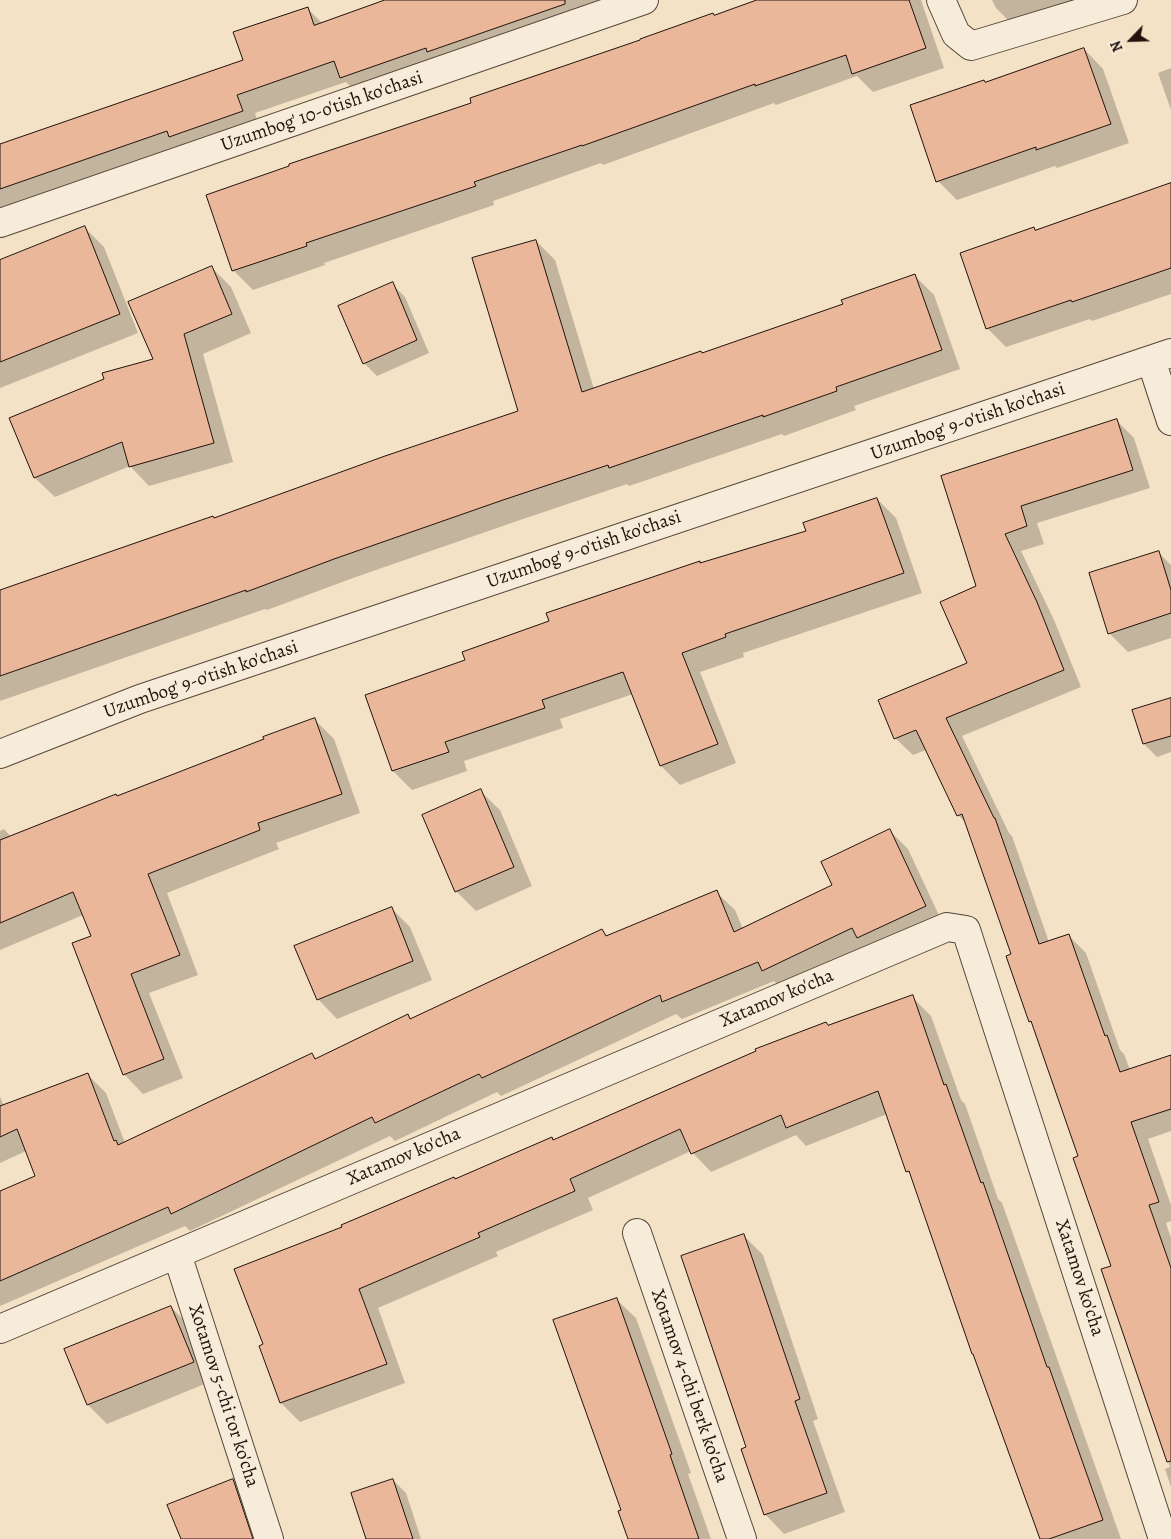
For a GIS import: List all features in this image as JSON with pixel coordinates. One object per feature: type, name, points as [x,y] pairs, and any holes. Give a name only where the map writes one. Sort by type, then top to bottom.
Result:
[{"type":"street","name":"Uzumbog' 10-o'tish ko'chasi","points":[[0,223],[644,0]]},
{"type":"street","points":[[941,0],[956,34],[971,46],[1123,0]]},
{"type":"street","points":[[1161,357],[1171,421]]},
{"type":"street","name":"Uzumbog' 9-o'tish ko'chasi","points":[[0,754],[150,696],[1161,357]]},
{"type":"street","name":"Xatamov ko'cha","points":[[0,1329],[947,927],[966,930],[1163,1539]]},
{"type":"street","name":"Xotamov 4-chi berk ko'cha","points":[[637,1233],[742,1539]]},
{"type":"street","name":"Xotamov 5-chi tor ko'cha","points":[[177,1254],[268,1539]]},
{"type":"building","points":[[385,0],[565,0],[565,4],[427,52],[426,48],[340,78],[334,61],[237,95],[243,111],[169,137],[167,131],[0,189],[0,144],[243,60],[233,32],[308,7],[314,25]]},
{"type":"building","points":[[757,0],[909,0],[926,48],[852,74],[846,55],[755,86],[755,84],[582,146],[474,182],[476,186],[306,243],[307,246],[232,271],[206,195],[289,166],[289,164],[471,103],[470,98],[713,13],[714,15]]},
{"type":"building","points":[[1084,48],[1111,124],[1036,150],[1036,147],[936,182],[910,105]]},
{"type":"building","points":[[1171,183],[1171,268],[986,329],[960,253],[1034,227],[1035,230]]},
{"type":"building","points":[[85,226],[120,314],[0,362],[0,260]]},
{"type":"building","points":[[536,240],[582,392],[843,304],[841,300],[915,274],[942,350],[836,387],[837,391],[763,417],[763,415],[609,468],[608,465],[503,500],[246,592],[246,590],[0,676],[0,590],[213,516],[214,518],[385,456],[518,411],[472,258]]},
{"type":"building","points":[[212,266],[232,314],[184,334],[214,443],[129,467],[122,442],[34,478],[9,418],[104,379],[102,373],[153,359],[128,302]]},
{"type":"building","points":[[393,282],[417,340],[363,364],[338,306]]},
{"type":"building","points":[[1117,419],[1133,470],[1021,506],[1027,526],[1005,534],[1037,602],[1064,670],[946,718],[995,818],[1039,944],[1069,934],[1105,1036],[1107,1035],[1120,1072],[1171,1055],[1171,1109],[1131,1122],[1159,1202],[1149,1205],[1171,1268],[1171,1461],[1167,1462],[1101,1269],[1111,1266],[1073,1158],[1078,1156],[1031,1021],[1029,1022],[1006,956],[1011,954],[962,814],[957,816],[916,730],[894,739],[878,700],[967,663],[940,602],[976,586],[941,476]]},
{"type":"building","points":[[877,498],[904,573],[725,634],[726,637],[682,653],[718,744],[660,766],[623,672],[542,700],[545,708],[445,742],[449,752],[392,771],[365,695],[465,660],[462,652],[549,621],[546,613],[700,561],[700,563],[806,531],[803,523]]},
{"type":"building","points":[[1159,551],[1171,590],[1171,613],[1108,634],[1089,573]]},
{"type":"building","points":[[1171,698],[1171,736],[1143,744],[1132,710]]},
{"type":"building","points":[[315,718],[342,794],[258,823],[260,830],[148,874],[180,955],[131,974],[164,1059],[123,1075],[72,943],[91,936],[73,892],[0,923],[0,840]]},
{"type":"building","points":[[481,789],[514,867],[455,892],[422,815]]},
{"type":"building","points":[[890,829],[926,906],[857,938],[852,928],[762,971],[758,962],[662,1002],[660,995],[482,1078],[479,1074],[375,1123],[372,1117],[171,1214],[168,1207],[0,1281],[0,1191],[35,1176],[17,1129],[0,1137],[0,1106],[88,1073],[114,1141],[116,1140],[118,1145],[312,1053],[315,1059],[408,1014],[410,1019],[602,929],[606,936],[717,890],[734,932],[832,885],[821,862]]},
{"type":"building","points":[[392,907],[413,961],[317,1000],[294,946]]},
{"type":"building","points":[[913,995],[944,1085],[946,1084],[981,1183],[983,1182],[1047,1367],[1049,1367],[1103,1520],[1049,1539],[1040,1539],[972,1354],[909,1171],[906,1172],[878,1091],[786,1128],[781,1115],[691,1154],[680,1129],[570,1179],[575,1191],[478,1233],[480,1237],[359,1289],[387,1364],[280,1403],[259,1346],[263,1344],[234,1269],[342,1227],[341,1225],[552,1137],[553,1140],[756,1051],[755,1049],[826,1022],[828,1025]]},
{"type":"building","points":[[744,1234],[800,1399],[795,1401],[827,1493],[764,1515],[741,1449],[746,1447],[681,1256]]},
{"type":"building","points":[[617,1298],[672,1454],[670,1455],[699,1539],[628,1539],[618,1511],[621,1510],[553,1320]]},
{"type":"building","points":[[171,1306],[194,1362],[87,1405],[64,1349]]},
{"type":"building","points":[[233,1479],[253,1539],[181,1539],[167,1505]]},
{"type":"building","points":[[393,1479],[413,1539],[366,1539],[351,1493]]}]
